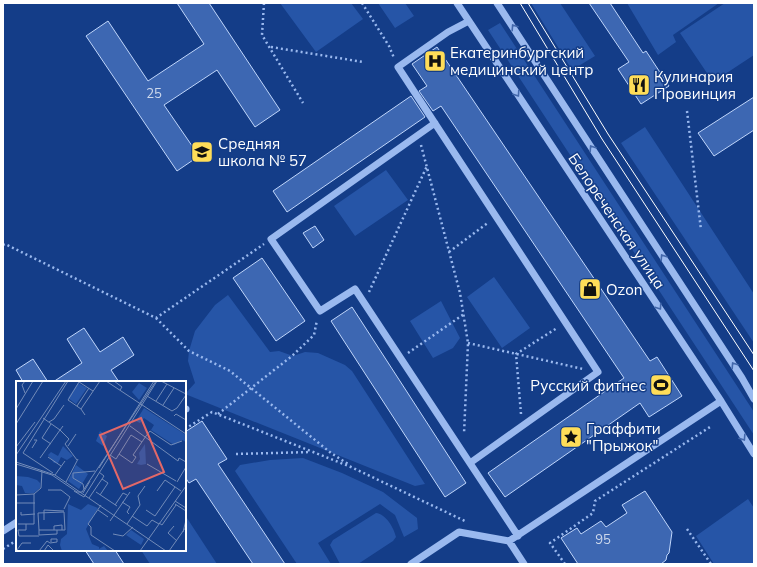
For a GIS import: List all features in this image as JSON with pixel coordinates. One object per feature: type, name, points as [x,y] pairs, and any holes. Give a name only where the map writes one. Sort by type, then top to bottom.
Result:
[{"type":"street","name":"Белореченская улица","points":[[457,3],[754,454]]},
{"type":"street","name":"Белореченская улица","points":[[498,3],[742,378],[754,399]]},
{"type":"street","points":[[469,21],[448,32],[398,67],[598,372],[470,463]]},
{"type":"street","points":[[435,123],[271,239],[320,311],[355,289],[518,536]]},
{"type":"street","points":[[411,564],[458,532],[509,541],[720,401]]},
{"type":"street","points":[[3,532],[16,523]]},
{"type":"street","points":[[509,541],[524,564]]},
{"type":"path","points":[[264,3],[262,35],[303,103]]},
{"type":"path","points":[[362,3],[389,46],[398,67]]},
{"type":"path","points":[[270,47],[362,62]]},
{"type":"path","points":[[687,111],[701,230]]},
{"type":"path","points":[[416,136],[422,147],[460,293],[464,314],[468,344],[463,453]]},
{"type":"path","points":[[364,303],[427,166]]},
{"type":"path","points":[[449,252],[497,217]]},
{"type":"path","points":[[156,318],[271,239]]},
{"type":"path","points":[[3,245],[5,244],[156,318],[189,351],[230,371],[331,453],[351,467]]},
{"type":"path","points":[[218,414],[292,356],[314,335],[320,311]]},
{"type":"path","points":[[401,358],[464,314]]},
{"type":"path","points":[[516,354],[565,322]]},
{"type":"path","points":[[468,344],[598,372]]},
{"type":"path","points":[[516,354],[522,426]]},
{"type":"path","points":[[186,429],[212,412],[351,467],[473,524]]},
{"type":"path","points":[[565,564],[550,542],[593,512],[595,501],[710,427]]},
{"type":"path","points":[[236,454],[314,452]]},
{"type":"path","points":[[687,529],[711,564]]},
{"type":"path","points":[[3,549],[16,541]]},
{"type":"shaded area","points":[[280,3],[351,3],[363,19],[316,52]]},
{"type":"shaded area","points":[[378,3],[405,3],[414,16],[395,28]]},
{"type":"shaded area","points":[[531,3],[560,3],[595,56],[572,70]]},
{"type":"shaded area","points":[[627,3],[719,3],[673,35],[676,42],[658,55]]},
{"type":"shaded area","points":[[725,3],[754,3],[754,55],[713,82],[680,33]]},
{"type":"shaded area","points":[[500,23],[754,412],[754,435],[488,30]]},
{"type":"shaded area","points":[[645,127],[754,294],[754,343],[621,143]]},
{"type":"shaded area","points":[[386,170],[408,200],[355,236],[334,206]]},
{"type":"shaded area","points":[[494,277],[530,328],[502,348],[467,297]]},
{"type":"shaded area","points":[[228,295],[270,352],[279,351],[293,356],[305,352],[318,353],[345,365],[352,371],[425,484],[415,486],[186,394],[195,383],[188,361],[189,351],[195,331],[215,305]]},
{"type":"shaded area","points":[[441,301],[460,338],[453,348],[433,358],[410,321]]},
{"type":"shaded area","points":[[303,458],[342,473],[383,492],[417,518],[418,529],[404,537],[395,515],[380,504],[318,543],[331,564],[297,564],[235,471],[240,465],[270,460]]},
{"type":"shaded area","points":[[748,499],[754,508],[754,564],[714,564],[696,536]]},
{"type":"shaded area","points":[[376,513],[383,516],[389,522],[396,537],[393,541],[358,564],[340,564],[330,545],[333,540]]},
{"type":"shaded area","points":[[186,517],[217,564],[150,564],[142,551],[186,551]]},
{"type":"building","points":[[177,3],[209,3],[280,110],[255,127],[217,70],[164,105],[199,156],[177,171],[86,36],[108,21],[148,81],[204,44]]},
{"type":"building","points":[[589,3],[610,3],[643,53],[646,51],[669,86],[641,104],[618,69],[629,62]]},
{"type":"building","points":[[437,47],[650,361],[657,357],[682,396],[649,417],[640,403],[505,497],[488,473],[624,378],[441,106],[433,111],[419,91],[427,86],[412,64]]},
{"type":"building","points":[[411,96],[425,117],[287,212],[273,191]]},
{"type":"building","points":[[754,97],[754,130],[714,156],[698,133]]},
{"type":"building","points":[[315,226],[324,240],[313,248],[303,233]]},
{"type":"building","points":[[262,258],[305,321],[276,341],[233,278]]},
{"type":"building","points":[[352,307],[466,483],[445,497],[331,321]]},
{"type":"building","points":[[84,328],[100,352],[123,337],[134,355],[111,370],[118,381],[55,381],[82,363],[67,339]]},
{"type":"building","points":[[33,359],[47,381],[22,381],[16,370]]},
{"type":"building","points":[[202,421],[227,459],[218,464],[285,564],[253,564],[196,479],[189,483],[186,478],[186,431]]},
{"type":"building","points":[[645,491],[672,532],[669,553],[666,560],[661,564],[578,564],[561,538],[577,528],[581,534],[601,521],[606,527],[627,513],[622,505]]},
{"type":"building","points":[[86,551],[116,551],[124,564],[94,564]]},
{"type":"tram line","points":[[520,3],[602,139],[754,371]]},
{"type":"tram line","points":[[528,3],[608,134],[754,355]]},
{"type":"place","name":"Екатеринбургский медицинский центр","points":[[435,61]]},
{"type":"place","name":"Кулинария Провинция","points":[[639,85]]},
{"type":"place","name":"Средняя школа № 57","points":[[202,152]]},
{"type":"place","name":"Ozon","points":[[590,289]]},
{"type":"place","name":"Русский фитнес","points":[[661,385]]},
{"type":"place","name":"Граффити \"Прыжок\"","points":[[571,437]]}]
